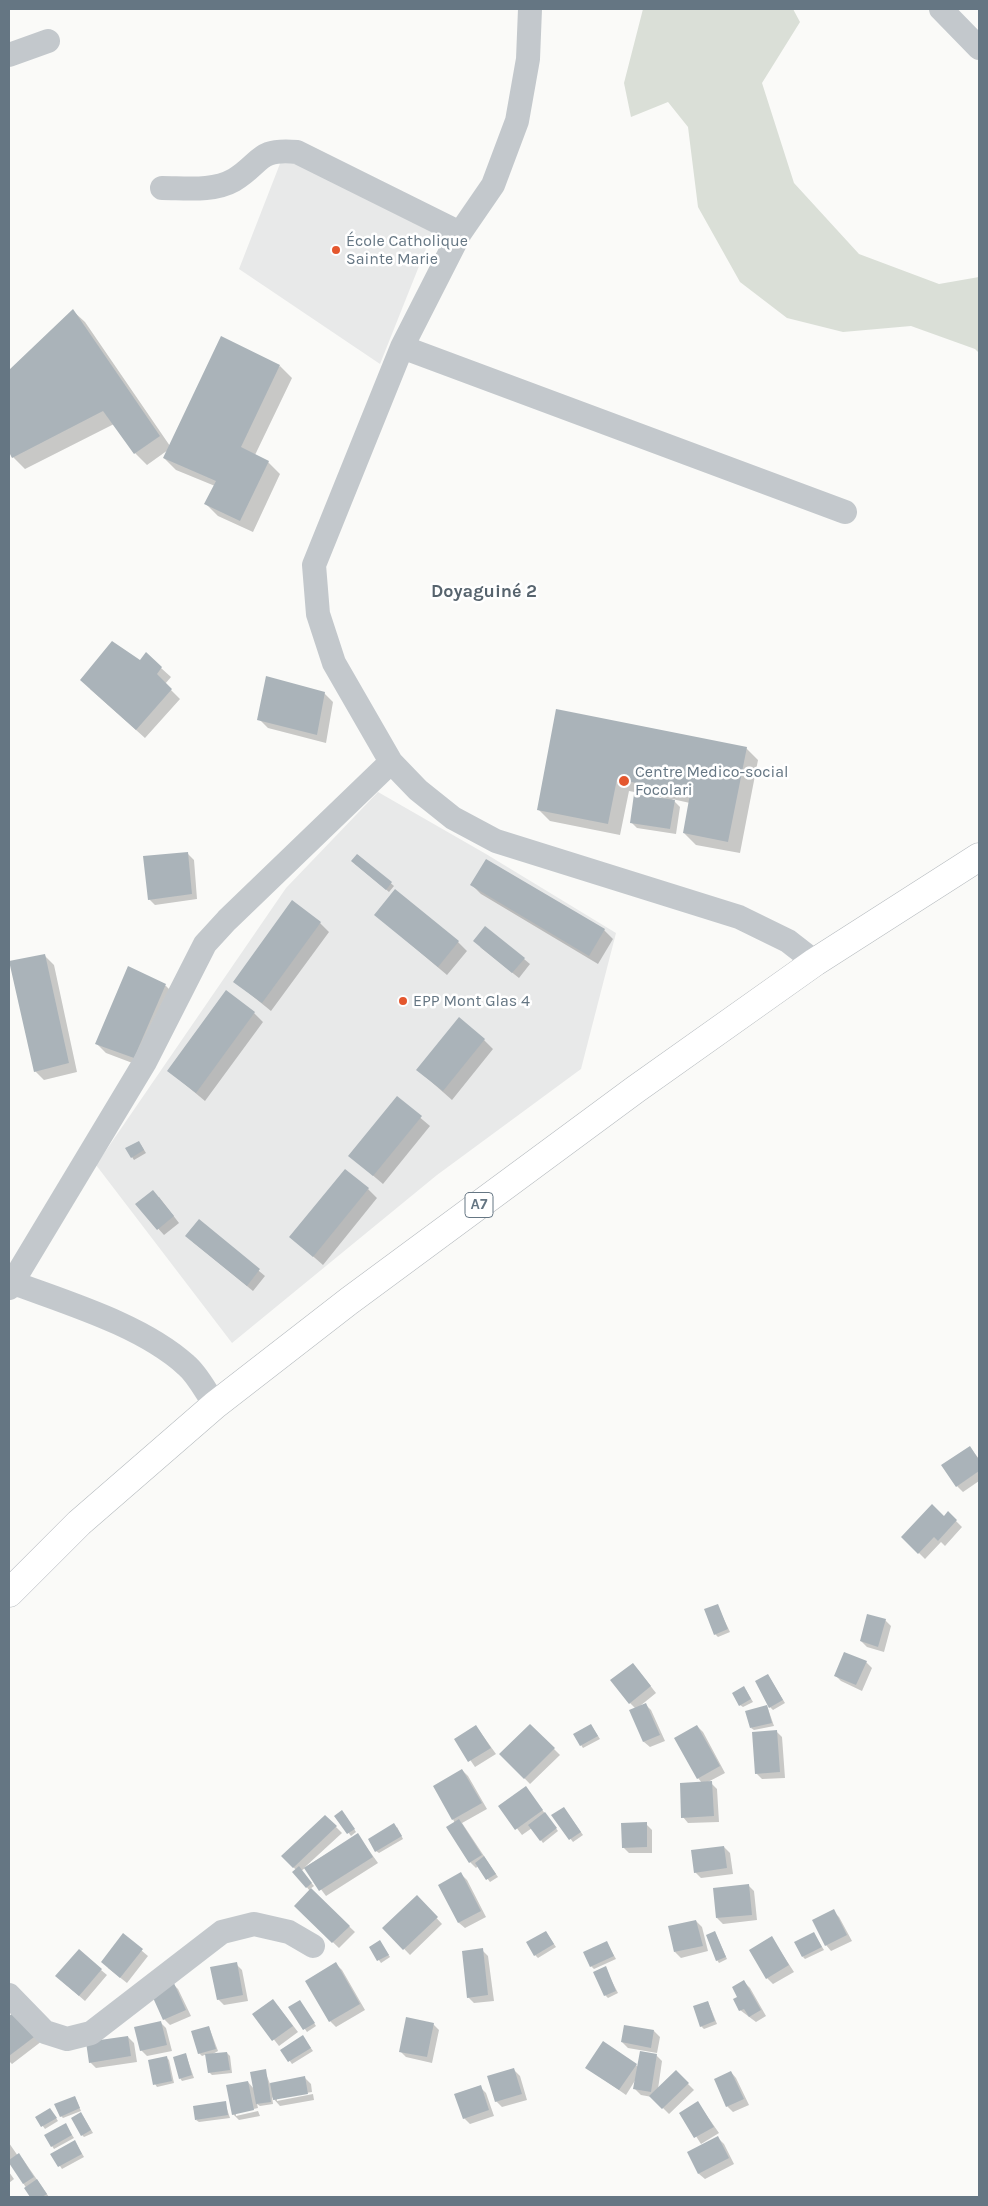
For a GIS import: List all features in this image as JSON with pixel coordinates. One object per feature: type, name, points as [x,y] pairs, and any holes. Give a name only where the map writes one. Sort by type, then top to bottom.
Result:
[{"type":"main road","name":"A7","points":[[9,1593],[79,1523],[215,1405],[349,1301],[628,1095],[815,962],[979,857]]},
{"type":"street","points":[[530,9],[528,59],[517,121],[493,185],[460,233],[402,347],[314,565],[318,614],[334,663],[391,762],[418,790],[453,818],[496,841],[739,917],[788,941],[815,962]]},
{"type":"street","points":[[941,9],[979,48]]},
{"type":"street","points":[[9,55],[48,41]]},
{"type":"street","points":[[162,188],[212,187],[233,180],[256,160],[277,150],[297,152],[460,233]]},
{"type":"street","points":[[402,347],[845,512]]},
{"type":"street","points":[[215,1405],[188,1366],[161,1346],[96,1314],[10,1285],[145,1062],[205,944],[391,762]]},
{"type":"street","points":[[9,1994],[45,2032],[67,2039],[91,2034],[222,1932],[254,1924],[289,1932],[313,1946]]},
{"type":"shaded area","points":[[643,9],[793,9],[800,22],[762,83],[794,183],[859,254],[939,284],[979,277],[979,353],[975,349],[911,326],[843,332],[787,318],[740,282],[698,207],[688,127],[668,102],[631,117],[624,83]]},
{"type":"shaded area","name":"École Catholique Sainte Marie","points":[[283,156],[433,231],[380,364],[239,269]]},
{"type":"shaded area","name":"EPP Mont Glas 4","points":[[378,792],[486,854],[616,933],[581,1069],[437,1175],[232,1343],[96,1165],[286,888]]},
{"type":"building","points":[[73,309],[160,436],[134,454],[103,411],[12,458],[9,452],[9,370]]},
{"type":"building","points":[[221,336],[280,365],[241,447],[269,461],[240,521],[204,504],[216,481],[163,458]]},
{"type":"building","points":[[112,641],[140,660],[146,652],[162,667],[157,674],[172,689],[136,730],[80,680]]},
{"type":"building","points":[[266,676],[325,692],[317,735],[257,720]]},
{"type":"building","points":[[556,709],[747,747],[728,842],[683,833],[690,794],[617,779],[608,824],[537,810]]},
{"type":"building","points":[[634,794],[675,800],[670,829],[630,823]]},
{"type":"building","points":[[188,852],[192,894],[148,900],[143,856]]},
{"type":"building","points":[[357,854],[392,882],[386,890],[351,861]]},
{"type":"building","points":[[486,859],[605,929],[589,956],[470,885]]},
{"type":"building","points":[[395,889],[459,941],[438,967],[374,915]]},
{"type":"building","points":[[292,900],[321,922],[262,1003],[233,982]]},
{"type":"building","points":[[485,926],[525,958],[512,973],[473,941]]},
{"type":"building","points":[[45,954],[69,1063],[34,1072],[9,961]]},
{"type":"building","points":[[128,966],[166,984],[134,1058],[95,1044]]},
{"type":"building","points":[[226,990],[255,1012],[196,1093],[167,1071]]},
{"type":"building","points":[[459,1017],[485,1039],[443,1091],[416,1070]]},
{"type":"building","points":[[397,1096],[422,1116],[373,1176],[348,1156]]},
{"type":"building","points":[[139,1141],[144,1150],[131,1158],[125,1148]]},
{"type":"building","points":[[345,1169],[369,1188],[313,1257],[289,1237]]},
{"type":"building","points":[[153,1190],[174,1216],[157,1230],[135,1204]]},
{"type":"building","points":[[199,1219],[260,1269],[247,1286],[185,1236]]},
{"type":"building","points":[[970,1446],[979,1460],[979,1471],[956,1487],[941,1465]]},
{"type":"building","points":[[932,1504],[944,1516],[948,1511],[957,1520],[938,1541],[934,1537],[918,1554],[901,1537]]},
{"type":"building","points":[[718,1604],[728,1629],[714,1635],[704,1609]]},
{"type":"building","points":[[867,1614],[886,1619],[878,1647],[860,1641]]},
{"type":"building","points":[[844,1652],[867,1661],[856,1685],[834,1676]]},
{"type":"building","points":[[633,1663],[651,1686],[629,1704],[610,1680]]},
{"type":"building","points":[[768,1674],[783,1700],[769,1708],[755,1681]]},
{"type":"building","points":[[744,1686],[751,1699],[739,1706],[732,1693]]},
{"type":"building","points":[[646,1703],[660,1735],[643,1742],[629,1710]]},
{"type":"building","points":[[767,1705],[772,1723],[750,1728],[745,1711]]},
{"type":"building","points":[[530,1724],[555,1748],[524,1779],[499,1754]]},
{"type":"building","points":[[591,1724],[598,1736],[580,1746],[573,1734]]},
{"type":"building","points":[[476,1725],[491,1748],[468,1762],[454,1739]]},
{"type":"building","points":[[697,1725],[720,1766],[697,1779],[674,1738]]},
{"type":"building","points":[[777,1730],[780,1772],[755,1774],[752,1732]]},
{"type":"building","points":[[462,1769],[482,1803],[452,1820],[433,1786]]},
{"type":"building","points":[[712,1781],[714,1816],[681,1818],[680,1783]]},
{"type":"building","points":[[526,1786],[543,1810],[515,1830],[498,1806]]},
{"type":"building","points":[[564,1807],[581,1832],[569,1840],[551,1815]]},
{"type":"building","points":[[342,1810],[355,1829],[347,1834],[334,1816]]},
{"type":"building","points":[[545,1812],[557,1828],[540,1841],[528,1825]]},
{"type":"building","points":[[325,1815],[337,1826],[293,1868],[281,1856]]},
{"type":"building","points":[[459,1819],[482,1855],[469,1863],[446,1827]]},
{"type":"building","points":[[647,1822],[647,1847],[622,1848],[621,1823]]},
{"type":"building","points":[[394,1823],[402,1836],[375,1852],[368,1839]]},
{"type":"building","points":[[358,1833],[373,1857],[319,1891],[304,1868]]},
{"type":"building","points":[[724,1846],[727,1868],[694,1873],[691,1850]]},
{"type":"building","points":[[484,1856],[496,1874],[486,1880],[475,1863]]},
{"type":"building","points":[[299,1866],[312,1883],[306,1888],[292,1872]]},
{"type":"building","points":[[461,1872],[481,1911],[458,1923],[438,1885]]},
{"type":"building","points":[[749,1884],[752,1915],[716,1918],[713,1888]]},
{"type":"building","points":[[311,1888],[350,1926],[332,1943],[294,1906]]},
{"type":"building","points":[[417,1895],[438,1917],[403,1950],[382,1928]]},
{"type":"building","points":[[834,1909],[847,1935],[825,1946],[812,1920]]},
{"type":"building","points":[[696,1920],[703,1946],[674,1952],[668,1926]]},
{"type":"building","points":[[546,1931],[554,1944],[534,1956],[526,1942]]},
{"type":"building","points":[[715,1931],[726,1957],[716,1961],[706,1935]]},
{"type":"building","points":[[814,1932],[822,1947],[802,1957],[794,1942]]},
{"type":"building","points":[[123,1933],[143,1949],[120,1978],[101,1962]]},
{"type":"building","points":[[772,1936],[789,1965],[766,1979],[749,1950]]},
{"type":"building","points":[[380,1940],[389,1955],[377,1961],[369,1947]]},
{"type":"building","points":[[607,1941],[614,1956],[590,1967],[583,1952]]},
{"type":"building","points":[[483,1948],[488,1995],[467,1998],[462,1951]]},
{"type":"building","points":[[79,1949],[102,1969],[79,1996],[55,1976]]},
{"type":"building","points":[[237,1962],[243,1995],[217,2000],[210,1967]]},
{"type":"building","points":[[336,1962],[360,2004],[329,2022],[305,1981]]},
{"type":"building","points":[[606,1966],[616,1991],[604,1996],[593,1972]]},
{"type":"building","points":[[744,1980],[761,2010],[749,2017],[744,2009],[739,2011],[733,1999],[737,1997],[732,1987]]},
{"type":"building","points":[[173,1981],[186,2010],[163,2020],[150,1991]]},
{"type":"building","points":[[273,1999],[293,2026],[272,2041],[252,2014]]},
{"type":"building","points":[[300,2000],[315,2023],[303,2030],[288,2007]]},
{"type":"building","points":[[708,2001],[715,2021],[700,2027],[693,2006]]},
{"type":"building","points":[[18,2009],[38,2034],[9,2056],[9,2016]]},
{"type":"building","points":[[406,2017],[434,2023],[427,2057],[399,2052]]},
{"type":"building","points":[[161,2021],[167,2045],[140,2051],[134,2027]]},
{"type":"building","points":[[624,2025],[654,2030],[651,2048],[621,2042]]},
{"type":"building","points":[[209,2026],[216,2049],[198,2054],[191,2031]]},
{"type":"building","points":[[303,2035],[311,2048],[288,2062],[280,2050]]},
{"type":"building","points":[[128,2036],[131,2056],[89,2063],[86,2042]]},
{"type":"building","points":[[603,2041],[637,2064],[619,2090],[585,2068]]},
{"type":"building","points":[[640,2051],[657,2054],[651,2092],[633,2089]]},
{"type":"building","points":[[227,2052],[230,2070],[208,2073],[205,2054]]},
{"type":"building","points":[[186,2053],[192,2075],[179,2079],[173,2057]]},
{"type":"building","points":[[167,2056],[172,2081],[153,2085],[148,2060]]},
{"type":"building","points":[[514,2068],[522,2094],[495,2102],[487,2076]]},
{"type":"building","points":[[266,2069],[271,2102],[256,2104],[250,2072]]},
{"type":"building","points":[[676,2070],[689,2083],[662,2109],[649,2096]]},
{"type":"building","points":[[731,2071],[744,2099],[726,2107],[714,2079]]},
{"type":"building","points":[[305,2076],[308,2094],[273,2100],[270,2083]]},
{"type":"building","points":[[248,2081],[254,2110],[232,2115],[226,2085]]},
{"type":"building","points":[[481,2085],[489,2110],[463,2119],[454,2094]]},
{"type":"building","points":[[75,2096],[80,2108],[60,2117],[54,2104]]},
{"type":"building","points":[[226,2101],[228,2115],[195,2120],[193,2106]]},
{"type":"building","points":[[698,2101],[714,2127],[694,2138],[679,2113]]},
{"type":"building","points":[[50,2108],[57,2118],[41,2127],[35,2117]]},
{"type":"building","points":[[81,2112],[91,2130],[81,2136],[71,2118]]},
{"type":"building","points":[[66,2123],[72,2135],[51,2147],[44,2135]]},
{"type":"building","points":[[718,2136],[729,2158],[698,2174],[687,2152]]},
{"type":"building","points":[[75,2140],[82,2154],[58,2167],[50,2154]]},
{"type":"building","points":[[19,2153],[34,2177],[23,2184],[9,2163],[9,2160]]},
{"type":"building","points":[[37,2179],[47,2194],[42,2197],[30,2197],[24,2188]]},
{"type":"place","name":"École Catholique Sainte Marie","points":[[336,250]]},
{"type":"place","name":"Centre Medico-social Focolari","points":[[624,781]]},
{"type":"place","name":"EPP Mont Glas 4","points":[[403,1001]]},
{"type":"district","name":"Doyaguiné 2","points":[[484,592]]}]
